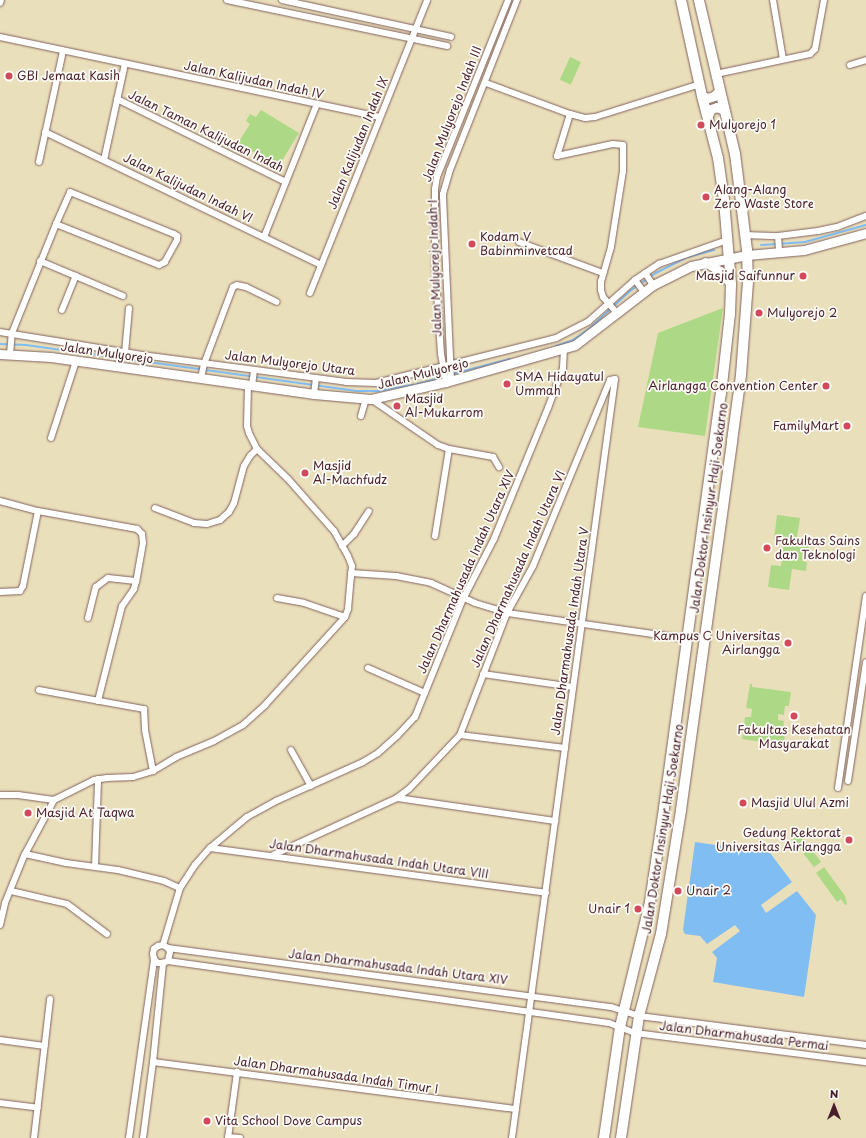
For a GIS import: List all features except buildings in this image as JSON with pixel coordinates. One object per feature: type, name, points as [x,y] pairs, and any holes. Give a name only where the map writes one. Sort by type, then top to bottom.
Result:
[{"type":"main road","name":"Jalan Doktor Insinyur Haji Soekarno","points":[[604,1138],[620,1028],[650,902],[688,639],[721,394],[730,314],[731,284],[724,200],[718,158],[702,96],[681,0]]},
{"type":"main road","name":"Jalan Doktor Insinyur Haji Soekarno","points":[[621,1138],[639,1016],[661,934],[680,818],[740,375],[748,282],[746,245],[735,154],[719,91],[699,0]]},
{"type":"main road","points":[[702,96],[708,98],[714,96],[719,91]]},
{"type":"main road","points":[[708,115],[711,109],[716,107],[724,110]]},
{"type":"main road","name":"Jalan Mulyorejo","points":[[0,354],[10,351],[118,364],[201,377],[369,399],[575,345],[643,291],[649,279],[705,262],[727,249],[746,245],[779,250],[804,250],[866,233]]},
{"type":"main road","points":[[705,262],[720,271],[731,284]]},
{"type":"street","points":[[226,0],[447,46]]},
{"type":"street","points":[[282,0],[416,28],[451,37]]},
{"type":"street","name":"Jalan Kalijudan Indah IX","points":[[310,293],[426,0]]},
{"type":"street","name":"Jalan Mulyorejo Indah III","points":[[448,379],[434,260],[434,203],[437,178],[508,0]]},
{"type":"street","name":"Jalan Mulyorejo Indah I","points":[[446,366],[443,204],[445,185],[486,83],[517,0]]},
{"type":"street","points":[[773,0],[783,59]]},
{"type":"street","points":[[716,74],[810,54],[815,49],[824,0]]},
{"type":"street","name":"Jalan Kalijudan Indah IV","points":[[0,37],[380,117]]},
{"type":"street","points":[[39,162],[63,51]]},
{"type":"street","points":[[850,65],[866,60]]},
{"type":"street","points":[[104,160],[125,64]]},
{"type":"street","points":[[486,83],[570,114],[585,118],[595,117],[700,84]]},
{"type":"street","name":"Jalan Taman Kalijudan Indah","points":[[117,99],[286,182]]},
{"type":"street","points":[[264,237],[317,104]]},
{"type":"street","points":[[570,114],[557,156],[613,144],[623,145],[623,171],[614,233],[603,273],[601,290],[609,305],[616,312]]},
{"type":"street","name":"Jalan Kalijudan Indah VI","points":[[46,132],[321,264]]},
{"type":"street","points":[[10,351],[11,335],[40,261],[56,224],[71,191],[174,234],[177,236],[177,240],[165,262],[159,265],[56,224]]},
{"type":"street","points":[[746,245],[778,237],[831,228],[865,219]]},
{"type":"street","points":[[778,237],[779,250]]},
{"type":"street","points":[[519,242],[603,273]]},
{"type":"street","name":"Jalan Mulyorejo Utara","points":[[0,332],[122,354],[254,372],[316,379],[376,383],[556,338],[589,321],[636,282],[649,279],[659,264],[727,249]]},
{"type":"street","points":[[434,260],[445,259]]},
{"type":"street","points":[[40,261],[123,296]]},
{"type":"street","points":[[62,310],[76,276]]},
{"type":"street","points":[[636,282],[643,291]]},
{"type":"street","points":[[201,377],[233,287],[237,285],[246,287],[277,302]]},
{"type":"street","points":[[118,364],[122,354],[129,308]]},
{"type":"street","name":"Jalan Dharmahusada Indah Utara XIV","points":[[564,349],[563,368],[548,408],[494,539],[463,598],[415,716],[409,724],[378,753],[363,762],[247,817],[210,848],[195,865],[180,888],[166,947],[531,995],[611,1007],[624,1011]]},
{"type":"street","points":[[51,438],[76,360]]},
{"type":"street","points":[[0,925],[5,903],[25,854],[54,800],[75,789],[98,780],[133,777],[153,771],[176,757],[214,742],[243,725],[265,706],[345,617],[348,609],[352,566],[342,546],[334,531],[288,479],[258,449],[249,433],[247,426],[251,383],[254,372]]},
{"type":"street","name":"Jalan Dharmahusada Indah Utara V","points":[[512,1138],[616,381],[614,378],[610,380]]},
{"type":"street","points":[[315,391],[316,379]]},
{"type":"street","name":"Jalan Dharmahusada Indah Utara VI","points":[[272,856],[397,798],[409,789],[460,735],[507,613],[533,566],[610,380]]},
{"type":"street","points":[[361,416],[369,399],[438,445],[449,449],[493,457],[498,467]]},
{"type":"street","points":[[155,508],[194,523],[207,524],[220,520],[229,512],[234,503],[244,466],[250,456],[258,449]]},
{"type":"street","points":[[435,536],[449,449]]},
{"type":"street","points":[[0,501],[38,511],[136,529],[142,534],[143,543],[134,589],[122,606],[98,701]]},
{"type":"street","points":[[0,592],[20,591],[38,511]]},
{"type":"street","points":[[342,546],[354,534],[369,511]]},
{"type":"street","points":[[351,573],[377,573],[415,579],[445,588],[463,598],[507,613],[582,625],[688,639]]},
{"type":"street","points":[[88,618],[96,586],[108,578],[136,581]]},
{"type":"street","points":[[838,788],[866,596]]},
{"type":"street","points":[[277,598],[304,604],[345,617]]},
{"type":"street","points":[[848,781],[866,662]]},
{"type":"street","points":[[368,668],[424,693]]},
{"type":"street","points":[[483,674],[573,687]]},
{"type":"street","points":[[40,690],[144,710],[145,730],[153,771]]},
{"type":"street","points":[[460,735],[565,748]]},
{"type":"street","points":[[291,750],[311,786]]},
{"type":"street","points":[[95,867],[98,780]]},
{"type":"street","points":[[0,795],[24,795],[54,800]]},
{"type":"street","points":[[397,798],[555,821]]},
{"type":"street","name":"Jalan Dharmahusada Indah Utara VIII","points":[[210,848],[546,893]]},
{"type":"street","points":[[25,854],[66,863],[118,870],[164,881],[180,888]]},
{"type":"street","points":[[11,891],[67,904],[107,934]]},
{"type":"street","points":[[129,1138],[154,959],[152,954],[154,949],[158,946],[166,947],[170,952],[165,962],[143,1138]]},
{"type":"street","points":[[154,959],[158,962],[165,962]]},
{"type":"street","name":"Jalan Dharmahusada Indah Utara XIV","points":[[165,962],[610,1023],[620,1028]]},
{"type":"street","points":[[34,1138],[50,999]]},
{"type":"street","name":"Jalan Dharmahusada Permai","points":[[624,1011],[639,1016],[866,1046]]},
{"type":"street","name":"Jalan Dharmahusada Permai","points":[[620,1028],[636,1033],[866,1062]]},
{"type":"street","points":[[0,1040],[45,1046]]},
{"type":"street","name":"Jalan Dharmahusada Indah Timur I","points":[[153,1062],[516,1109]]},
{"type":"street","points":[[237,1072],[228,1137],[240,1138]]},
{"type":"street","points":[[0,1103],[38,1108]]},
{"type":"green space","points":[[570,57],[581,62],[571,85],[560,80]]},
{"type":"green space","points":[[261,110],[299,133],[278,167],[238,143],[250,124],[246,121],[250,114],[256,117]]},
{"type":"green space","points":[[723,308],[705,436],[638,427],[658,333]]},
{"type":"green space","points":[[777,515],[800,518],[796,543],[810,545],[809,552],[803,552],[802,561],[807,562],[806,571],[792,569],[789,590],[768,587],[771,565],[781,566],[784,541],[774,539]]},
{"type":"green space","points":[[750,684],[752,684],[752,687],[791,692],[789,706],[785,706],[784,715],[778,714],[778,720],[784,721],[783,728],[789,729],[788,732],[785,732],[784,745],[742,739],[745,717],[751,717],[752,709],[746,708]]},
{"type":"green space","points":[[800,834],[821,862],[814,867],[793,839]]},
{"type":"green space","points":[[824,867],[845,896],[847,904],[845,905],[841,899],[837,902],[816,873]]},
{"type":"water","points":[[695,842],[770,853],[792,882],[761,905],[766,913],[797,891],[816,915],[804,997],[713,982],[717,958],[712,952],[740,931],[735,925],[707,944],[700,936],[685,934],[683,930]]},
{"type":"waterway","points":[[761,245],[805,242],[866,225]]},
{"type":"waterway","points":[[556,346],[573,340],[590,328],[630,291],[656,273],[688,257],[714,250]]},
{"type":"waterway","points":[[0,344],[26,345],[357,391],[378,391],[413,385]]},
{"type":"waterway","points":[[452,374],[510,359]]},
{"type":"waterway","points":[[417,384],[444,377]]},
{"type":"place","name":"GBI Jemaat Kasih","points":[[9,76]]},
{"type":"place","name":"Mulyorejo 1","points":[[701,125]]},
{"type":"place","name":"Alang-Alang Zero Waste Store","points":[[706,197]]},
{"type":"place","name":"Kodam V Babinminvetcad","points":[[472,244]]},
{"type":"place","name":"Masjid Saifunnur","points":[[803,276]]},
{"type":"place","name":"Mulyorejo 2","points":[[759,313]]},
{"type":"place","name":"SMA Hidayatul Ummah","points":[[507,384]]},
{"type":"place","name":"Airlangga Convention Center","points":[[826,386]]},
{"type":"place","name":"Masjid Al-Mukarrom","points":[[397,406]]},
{"type":"place","name":"FamilyMart","points":[[847,426]]},
{"type":"place","name":"Masjid Al-Machfudz","points":[[305,473]]},
{"type":"place","name":"Fakultas Sains dan Teknologi","points":[[767,548]]},
{"type":"place","name":"Kampus C Universitas Airlangga","points":[[788,643]]},
{"type":"place","name":"Fakultas Kesehatan Masyarakat","points":[[794,716]]},
{"type":"place","name":"Masjid Ulul Azmi","points":[[743,803]]},
{"type":"place","name":"Masjid At Taqwa","points":[[28,813]]},
{"type":"place","name":"Gedung Rektorat Universitas Airlangga","points":[[849,840]]},
{"type":"place","name":"Unair 2","points":[[678,891]]},
{"type":"place","name":"Unair 1","points":[[638,909]]},
{"type":"place","name":"Vita School Dove Campus","points":[[207,1121]]}]
